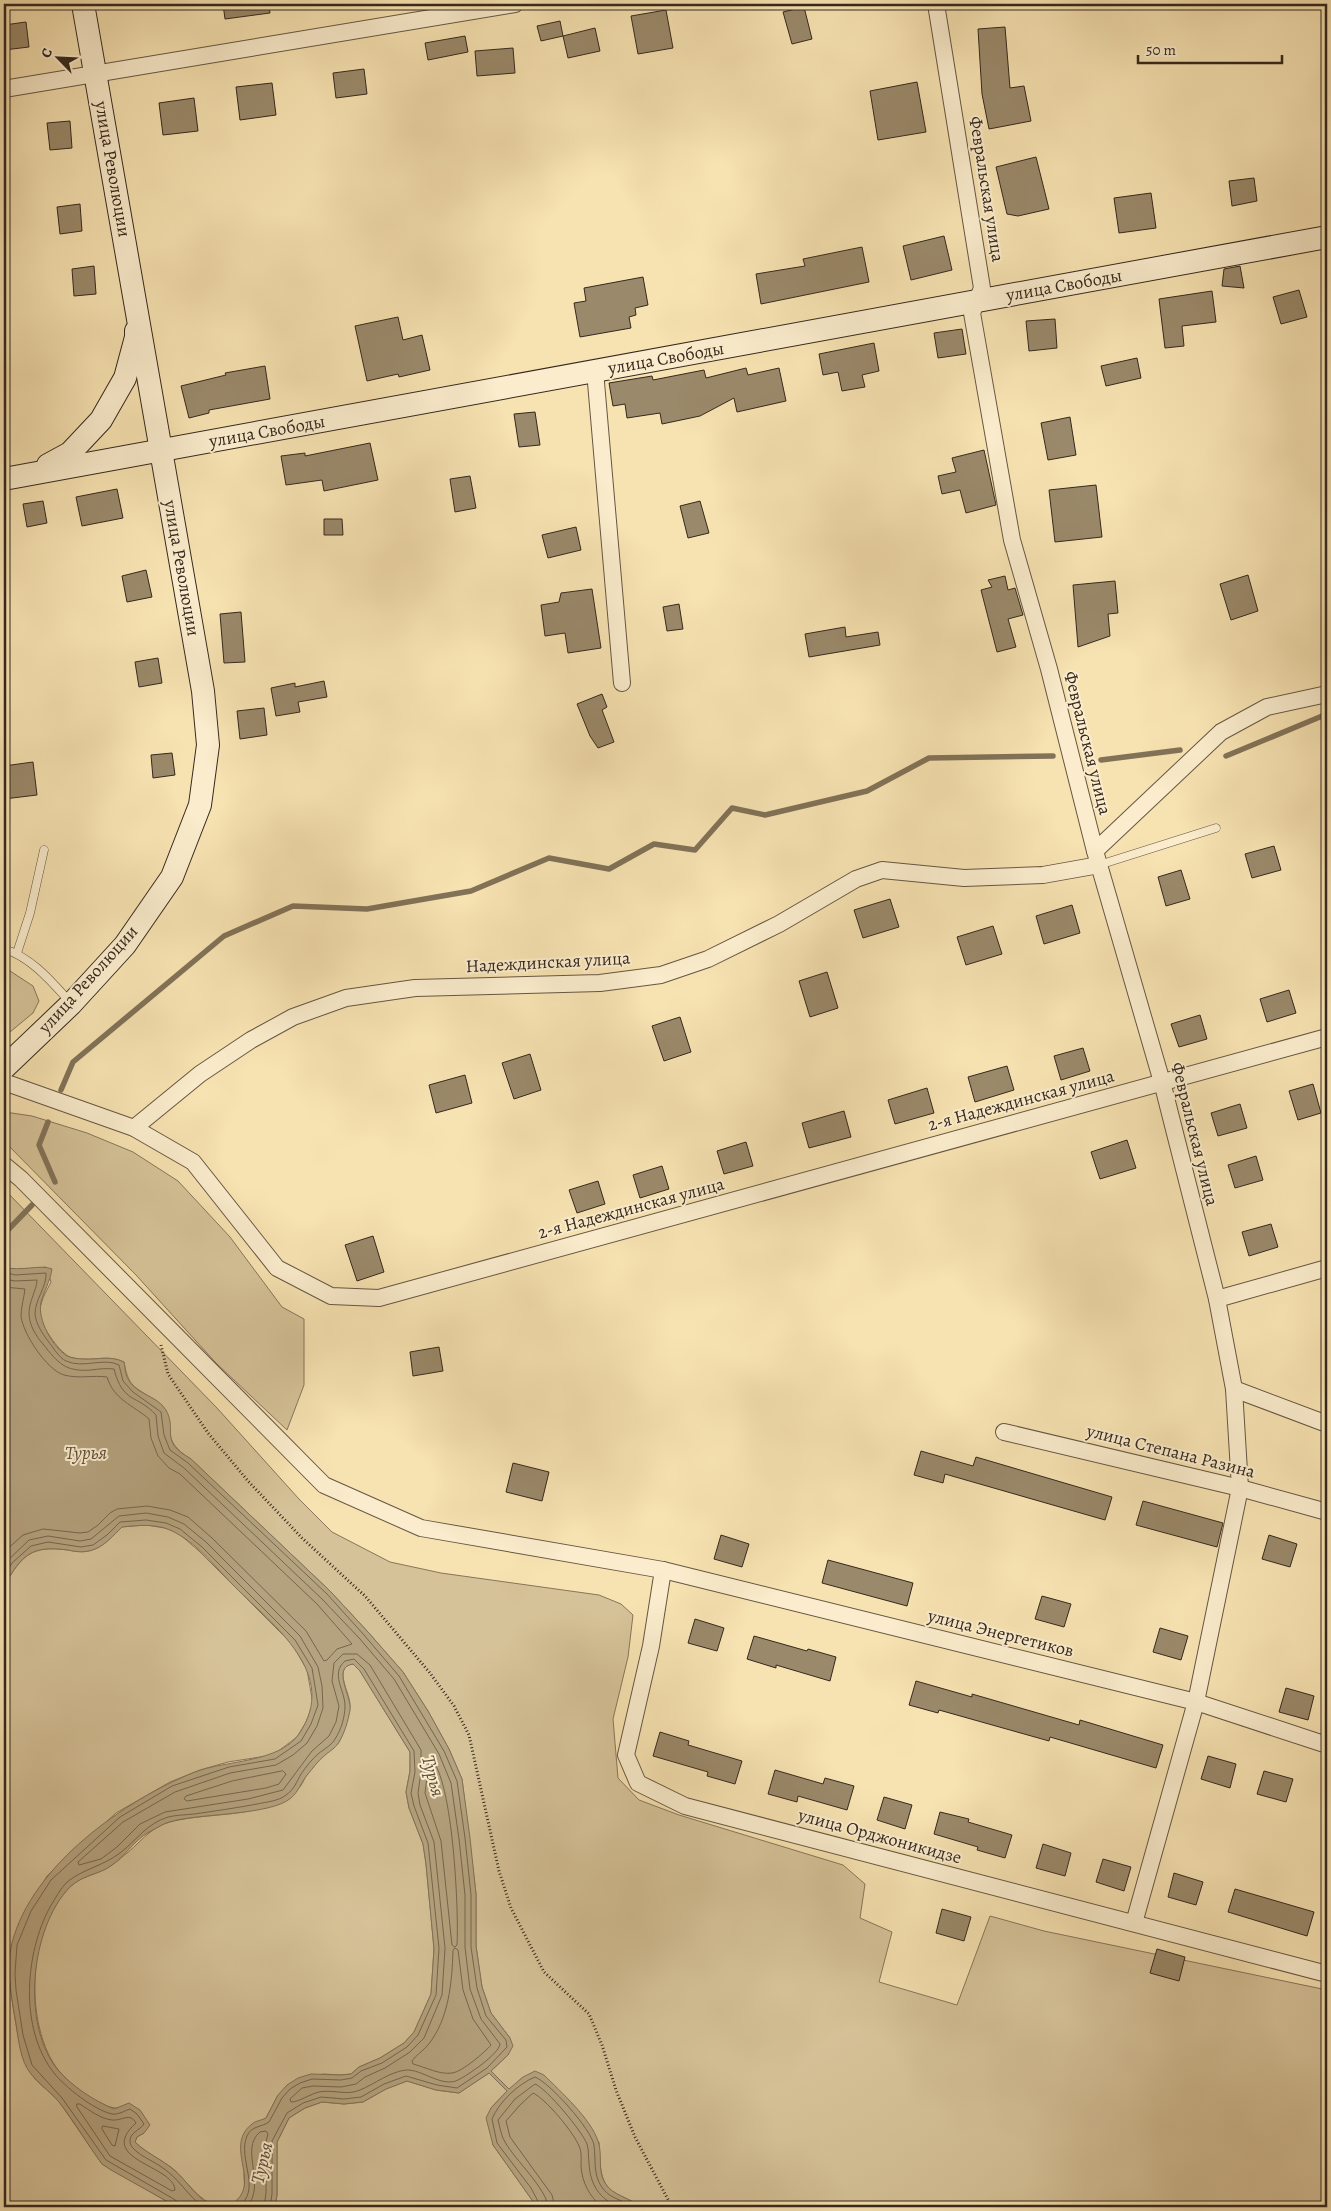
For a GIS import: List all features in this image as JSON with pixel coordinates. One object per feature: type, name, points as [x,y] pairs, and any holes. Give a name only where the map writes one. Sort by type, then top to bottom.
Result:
[{"type":"main road","name":"улица Революции","points":[[4,1068],[71,1004],[124,945],[172,877],[200,805],[208,745],[203,691],[84,4]]},
{"type":"main road","name":"улица Свободы","points":[[4,479],[1327,237]]},
{"type":"main road","points":[[34,473],[70,453],[101,420],[125,378],[136,337],[134,292]]},
{"type":"street","points":[[4,89],[516,4]]},
{"type":"street","name":"Февральская улица","points":[[936,4],[982,288],[972,313],[1012,540],[1049,669],[1097,858],[1162,1082],[1217,1299],[1234,1389],[1240,1488],[1196,1702],[1134,1923]]},
{"type":"street","points":[[595,371],[622,683]]},
{"type":"street","points":[[1097,858],[1221,732],[1267,707],[1327,694]]},
{"type":"street","name":"Надеждинская улица","points":[[134,1128],[200,1074],[251,1040],[293,1017],[346,998],[415,988],[600,983],[661,974],[708,958],[779,924],[856,879],[882,870],[964,878],[1043,875],[1097,858]]},
{"type":"street","name":"2-я Надеждинская улица","points":[[4,1082],[134,1128],[193,1162],[277,1268],[330,1296],[378,1298],[1327,1037]]},
{"type":"street","name":"улица Энергетиков","points":[[4,1165],[21,1179],[324,1485],[421,1528],[663,1570],[1196,1702],[1327,1744]]},
{"type":"street","points":[[1217,1299],[1327,1268]]},
{"type":"street","points":[[1234,1389],[1327,1424]]},
{"type":"street","name":"улица Степана Разина","points":[[1004,1432],[1240,1488],[1327,1512]]},
{"type":"street","name":"улица Орджоникидзе","points":[[663,1570],[651,1646],[626,1755],[638,1783],[685,1806],[1327,1974]]},
{"type":"lane","points":[[1097,858],[1216,828]]},
{"type":"lane","points":[[18,953],[30,913],[44,850]]},
{"type":"lane","points":[[4,949],[18,953],[48,978],[71,1004]]},
{"type":"path","points":[[165,1326],[160,1340],[168,1374],[208,1433],[248,1482],[302,1538],[365,1596],[430,1673],[454,1706],[469,1735],[499,1871],[511,1908],[544,1972],[589,2014],[635,2137],[672,2207]]},
{"type":"shaded area","points":[[4,967],[33,986],[39,1001],[33,1013],[4,1037]]},
{"type":"shaded area","points":[[5,1112],[32,1116],[87,1133],[133,1152],[178,1181],[230,1237],[282,1307],[304,1319],[304,1385],[287,1430],[216,1363],[136,1275],[4,1141]]},
{"type":"shaded area","points":[[4,1189],[217,1408],[299,1499],[332,1532],[390,1562],[441,1573],[599,1595],[621,1604],[633,1615],[628,1657],[613,1719],[618,1778],[639,1800],[679,1815],[843,1865],[865,1884],[860,1918],[892,1932],[879,1982],[957,2005],[990,1916],[1044,1931],[1327,1990],[1327,2207],[640,2207],[609,2189],[605,2184],[601,2170],[599,2142],[523,2077],[509,2090],[491,2071],[508,2055],[510,2038],[491,2013],[482,1987],[476,1946],[476,1894],[462,1779],[449,1749],[428,1711],[403,1672],[330,1591],[174,1445],[165,1412],[158,1402],[132,1384],[127,1375],[124,1362],[109,1358],[77,1359],[68,1356],[55,1343],[43,1325],[40,1315],[42,1302],[51,1282],[46,1267],[15,1270],[4,1267]]},
{"type":"shaded area","points":[[146,1525],[165,1528],[178,1533],[199,1551],[292,1644],[307,1670],[313,1704],[306,1722],[297,1737],[273,1755],[228,1762],[200,1770],[170,1782],[116,1813],[47,1876],[27,1909],[12,1944],[11,1991],[13,2007],[18,2036],[35,2079],[58,2100],[102,2164],[177,2207],[4,2207],[4,1586],[16,1567],[29,1554],[45,1549],[88,1551],[102,1545],[121,1527]]},
{"type":"shaded area","points":[[353,1664],[360,1671],[410,1752],[410,1771],[406,1792],[409,1808],[423,1844],[426,1864],[434,1949],[431,1994],[414,2032],[404,2043],[380,2058],[359,2067],[351,2074],[323,2074],[278,2095],[266,2118],[262,2120],[249,2155],[244,2175],[242,2197],[229,2206],[212,2204],[197,2194],[172,2168],[135,2142],[137,2137],[144,2133],[121,2108],[104,2105],[85,2095],[68,2081],[56,2067],[46,2048],[39,2025],[35,2000],[35,1975],[39,1949],[46,1926],[56,1904],[70,1887],[79,1880],[113,1864],[156,1828],[170,1822],[236,1813],[268,1806],[283,1800],[297,1790],[307,1774],[341,1739],[350,1706],[343,1675],[347,1666]]},
{"type":"shaded area","points":[[489,2073],[507,2091],[491,2108],[493,2145],[537,2207],[275,2207],[277,2195],[277,2142],[289,2118],[305,2108],[322,2102],[344,2104],[363,2102],[386,2089],[407,2081],[436,2090],[459,2093]]},
{"type":"water","name":"Турья","points":[[4,1267],[17,1269],[42,1267],[52,1269],[40,1309],[47,1332],[56,1346],[67,1356],[73,1358],[109,1358],[124,1362],[126,1375],[130,1383],[157,1401],[166,1410],[172,1441],[175,1446],[330,1591],[403,1672],[449,1749],[462,1779],[476,1894],[476,1946],[482,1987],[491,2013],[510,2038],[513,2046],[508,2055],[491,2071],[509,2089],[523,2077],[535,2071],[544,2075],[575,2106],[589,2124],[598,2141],[601,2173],[605,2183],[612,2191],[640,2207],[537,2207],[493,2145],[486,2118],[491,2108],[507,2091],[489,2073],[459,2093],[436,2090],[407,2081],[386,2089],[363,2102],[344,2104],[322,2102],[305,2108],[289,2118],[277,2142],[277,2195],[275,2207],[226,2207],[238,2199],[243,2189],[245,2179],[241,2144],[244,2134],[252,2124],[266,2118],[278,2095],[287,2085],[298,2078],[311,2074],[351,2074],[359,2067],[380,2058],[404,2043],[414,2032],[431,1994],[434,1949],[426,1864],[423,1844],[409,1808],[406,1792],[410,1771],[410,1752],[360,1671],[353,1664],[347,1666],[343,1676],[350,1710],[343,1734],[338,1744],[317,1763],[291,1798],[281,1804],[267,1808],[181,1819],[169,1822],[149,1832],[112,1865],[83,1878],[70,1887],[56,1905],[46,1927],[39,1951],[35,1977],[35,2004],[39,2029],[46,2051],[58,2070],[91,2097],[114,2109],[129,2103],[140,2110],[150,2125],[144,2133],[137,2137],[135,2142],[173,2169],[203,2200],[216,2207],[177,2207],[102,2164],[59,2102],[30,2073],[22,2057],[19,2044],[9,1961],[12,1943],[23,1914],[39,1887],[60,1862],[85,1839],[112,1818],[140,1800],[168,1784],[195,1772],[265,1756],[290,1743],[299,1734],[310,1712],[312,1691],[307,1671],[297,1653],[283,1635],[200,1551],[170,1530],[149,1526],[122,1527],[99,1547],[85,1552],[55,1549],[36,1551],[22,1560],[4,1586]]},
{"type":"building","points":[[223,4],[269,4],[270,13],[225,19]]},
{"type":"building","points":[[804,7],[812,39],[792,44],[783,12]]},
{"type":"building","points":[[666,10],[673,48],[638,54],[631,16]]},
{"type":"building","points":[[560,21],[563,36],[541,41],[537,26]]},
{"type":"building","points":[[26,22],[29,47],[4,50],[4,25]]},
{"type":"building","points":[[1005,27],[1010,88],[1024,86],[1031,121],[989,129],[982,94],[978,29]]},
{"type":"building","points":[[595,28],[600,51],[568,58],[563,36]]},
{"type":"building","points":[[465,36],[468,52],[428,60],[425,43]]},
{"type":"building","points":[[513,48],[515,73],[477,76],[475,51]]},
{"type":"building","points":[[364,69],[367,94],[336,98],[333,73]]},
{"type":"building","points":[[917,82],[926,132],[878,140],[870,91]]},
{"type":"building","points":[[272,83],[276,115],[240,120],[236,87]]},
{"type":"building","points":[[194,98],[198,131],[163,135],[159,103]]},
{"type":"building","points":[[70,121],[72,148],[50,150],[47,123]]},
{"type":"building","points":[[1036,157],[1049,209],[1018,216],[1007,214],[996,167]]},
{"type":"building","points":[[1254,178],[1257,201],[1232,206],[1229,181]]},
{"type":"building","points":[[1151,193],[1156,228],[1119,233],[1114,198]]},
{"type":"building","points":[[80,204],[82,231],[60,234],[57,207]]},
{"type":"building","points":[[944,236],[952,270],[911,280],[903,246]]},
{"type":"building","points":[[862,247],[869,282],[761,304],[756,274],[805,266],[803,259]]},
{"type":"building","points":[[94,266],[96,294],[74,296],[72,269]]},
{"type":"building","points":[[1240,266],[1244,288],[1222,286],[1224,269]]},
{"type":"building","points":[[643,277],[648,305],[635,308],[636,315],[629,317],[631,328],[580,337],[574,303],[586,301],[584,288]]},
{"type":"building","points":[[1299,290],[1307,317],[1281,324],[1273,297]]},
{"type":"building","points":[[1212,291],[1216,322],[1182,326],[1184,346],[1165,348],[1159,299]]},
{"type":"building","points":[[398,317],[403,340],[422,335],[430,370],[399,377],[398,374],[367,381],[355,326]]},
{"type":"building","points":[[1055,319],[1057,348],[1029,351],[1026,321]]},
{"type":"building","points":[[962,329],[966,354],[938,358],[934,333]]},
{"type":"building","points":[[874,343],[879,371],[862,375],[865,387],[842,391],[838,372],[823,375],[819,354]]},
{"type":"building","points":[[1137,358],[1141,378],[1106,386],[1101,366]]},
{"type":"building","points":[[265,366],[270,399],[209,410],[209,413],[189,418],[181,386],[226,375],[225,373]]},
{"type":"building","points":[[746,368],[748,375],[779,368],[786,401],[737,412],[734,398],[700,416],[662,424],[660,413],[627,418],[625,404],[613,406],[609,383],[652,376],[653,380],[704,370],[706,378]]},
{"type":"building","points":[[535,412],[540,445],[519,447],[514,414]]},
{"type":"building","points":[[1070,417],[1076,455],[1048,460],[1041,423]]},
{"type":"building","points":[[370,443],[378,480],[324,491],[322,480],[286,485],[281,456],[305,453],[305,456]]},
{"type":"building","points":[[984,450],[996,505],[966,513],[960,490],[942,494],[938,476],[956,472],[952,458]]},
{"type":"building","points":[[470,476],[476,508],[455,512],[450,479]]},
{"type":"building","points":[[1096,485],[1102,537],[1055,542],[1049,490]]},
{"type":"building","points":[[117,489],[123,518],[82,526],[76,497]]},
{"type":"building","points":[[43,501],[47,523],[27,527],[23,504]]},
{"type":"building","points":[[700,501],[709,533],[688,538],[680,506]]},
{"type":"building","points":[[324,519],[342,519],[343,535],[324,535]]},
{"type":"building","points":[[576,527],[581,550],[548,558],[542,535]]},
{"type":"building","points":[[146,570],[152,597],[127,602],[122,576]]},
{"type":"building","points":[[1248,575],[1258,611],[1231,620],[1220,584]]},
{"type":"building","points":[[1005,576],[1008,590],[1015,588],[1023,615],[1008,619],[1016,647],[997,652],[981,590],[992,587],[988,580]]},
{"type":"building","points":[[1115,581],[1118,613],[1108,614],[1110,636],[1078,647],[1073,585]]},
{"type":"building","points":[[592,589],[601,648],[568,653],[565,633],[545,636],[541,605],[559,602],[561,593]]},
{"type":"building","points":[[679,604],[683,629],[667,631],[663,607]]},
{"type":"building","points":[[241,612],[245,662],[224,663],[220,614]]},
{"type":"building","points":[[845,627],[846,637],[878,632],[880,645],[809,657],[805,634]]},
{"type":"building","points":[[158,658],[162,683],[139,687],[135,662]]},
{"type":"building","points":[[324,681],[327,697],[298,702],[300,712],[276,716],[271,688],[295,683],[295,687]]},
{"type":"building","points":[[602,694],[607,707],[602,710],[614,742],[598,748],[590,736],[577,704]]},
{"type":"building","points":[[264,708],[267,735],[240,739],[237,711]]},
{"type":"building","points":[[172,753],[175,775],[153,778],[151,755]]},
{"type":"building","points":[[33,762],[37,795],[4,799],[4,766]]},
{"type":"building","points":[[1274,846],[1281,870],[1252,878],[1245,854]]},
{"type":"building","points":[[1181,870],[1190,899],[1166,906],[1158,877]]},
{"type":"building","points":[[890,899],[899,927],[863,938],[854,910]]},
{"type":"building","points":[[1072,905],[1080,933],[1044,944],[1036,916]]},
{"type":"building","points":[[993,926],[1002,954],[966,965],[957,937]]},
{"type":"building","points":[[827,972],[838,1008],[810,1017],[799,981]]},
{"type":"building","points":[[1289,990],[1296,1013],[1267,1022],[1260,999]]},
{"type":"building","points":[[1200,1015],[1207,1039],[1179,1047],[1171,1024]]},
{"type":"building","points":[[680,1017],[691,1052],[664,1061],[652,1026]]},
{"type":"building","points":[[1083,1048],[1090,1071],[1061,1080],[1054,1056]]},
{"type":"building","points":[[530,1054],[541,1090],[514,1099],[502,1063]]},
{"type":"building","points":[[1007,1066],[1014,1090],[975,1102],[968,1077]]},
{"type":"building","points":[[465,1075],[472,1103],[436,1113],[429,1085]]},
{"type":"building","points":[[1313,1084],[1321,1113],[1298,1120],[1289,1091]]},
{"type":"building","points":[[927,1088],[934,1113],[895,1124],[888,1100]]},
{"type":"building","points":[[1240,1104],[1247,1128],[1218,1136],[1211,1113]]},
{"type":"building","points":[[844,1111],[851,1137],[809,1148],[802,1123]]},
{"type":"building","points":[[1127,1140],[1136,1168],[1100,1179],[1091,1152]]},
{"type":"building","points":[[746,1142],[753,1166],[724,1174],[717,1151]]},
{"type":"building","points":[[1256,1156],[1263,1180],[1235,1188],[1228,1165]]},
{"type":"building","points":[[662,1166],[669,1189],[640,1198],[633,1175]]},
{"type":"building","points":[[598,1181],[605,1204],[577,1213],[569,1190]]},
{"type":"building","points":[[1271,1224],[1278,1247],[1249,1256],[1242,1232]]},
{"type":"building","points":[[373,1236],[384,1272],[357,1281],[345,1245]]},
{"type":"building","points":[[439,1347],[443,1371],[413,1376],[410,1352]]},
{"type":"building","points":[[921,1451],[973,1466],[976,1457],[1112,1497],[1105,1520],[945,1474],[943,1483],[914,1475]]},
{"type":"building","points":[[513,1463],[549,1472],[542,1501],[506,1492]]},
{"type":"building","points":[[1143,1501],[1223,1523],[1217,1547],[1136,1525]]},
{"type":"building","points":[[721,1535],[749,1544],[742,1567],[714,1559]]},
{"type":"building","points":[[1269,1535],[1297,1544],[1290,1567],[1262,1559]]},
{"type":"building","points":[[828,1560],[913,1583],[907,1606],[822,1583]]},
{"type":"building","points":[[1042,1596],[1071,1604],[1064,1627],[1035,1619]]},
{"type":"building","points":[[695,1619],[724,1628],[717,1651],[688,1643]]},
{"type":"building","points":[[1160,1628],[1188,1636],[1181,1660],[1153,1652]]},
{"type":"building","points":[[754,1636],[836,1657],[830,1681],[776,1665],[776,1668],[747,1659]]},
{"type":"building","points":[[916,1681],[972,1697],[972,1694],[1079,1725],[1080,1720],[1163,1745],[1156,1768],[1050,1737],[1049,1741],[939,1710],[938,1713],[909,1705]]},
{"type":"building","points":[[1286,1688],[1314,1696],[1308,1720],[1279,1712]]},
{"type":"building","points":[[660,1732],[689,1741],[688,1745],[742,1761],[735,1784],[707,1776],[708,1772],[653,1756]]},
{"type":"building","points":[[1208,1756],[1236,1764],[1230,1788],[1201,1779]]},
{"type":"building","points":[[775,1770],[823,1784],[825,1778],[854,1786],[847,1810],[798,1796],[797,1802],[768,1794]]},
{"type":"building","points":[[1264,1771],[1293,1779],[1286,1802],[1257,1794]]},
{"type":"building","points":[[884,1797],[912,1805],[905,1829],[877,1820]]},
{"type":"building","points":[[940,1812],[969,1819],[968,1822],[1012,1835],[1005,1858],[977,1850],[978,1847],[934,1834]]},
{"type":"building","points":[[1043,1844],[1071,1853],[1065,1876],[1036,1868]]},
{"type":"building","points":[[1103,1859],[1131,1867],[1124,1891],[1096,1882]]},
{"type":"building","points":[[1174,1873],[1203,1882],[1196,1905],[1168,1897]]},
{"type":"building","points":[[1235,1889],[1314,1912],[1307,1936],[1228,1912]]},
{"type":"building","points":[[942,1909],[971,1917],[964,1941],[936,1933]]},
{"type":"building","points":[[1157,1949],[1185,1957],[1179,1981],[1150,1973]]},
{"type":"waterway","points":[[1226,756],[1327,714]]},
{"type":"waterway","points":[[1101,760],[1180,750]]},
{"type":"waterway","points":[[61,1090],[73,1062],[224,936],[293,906],[367,909],[471,891],[549,858],[609,869],[654,844],[695,850],[732,808],[765,815],[867,791],[929,758],[1053,756]]},
{"type":"waterway","points":[[48,1122],[39,1145],[55,1182]]},
{"type":"waterway","points":[[4,1234],[32,1205]]}]
